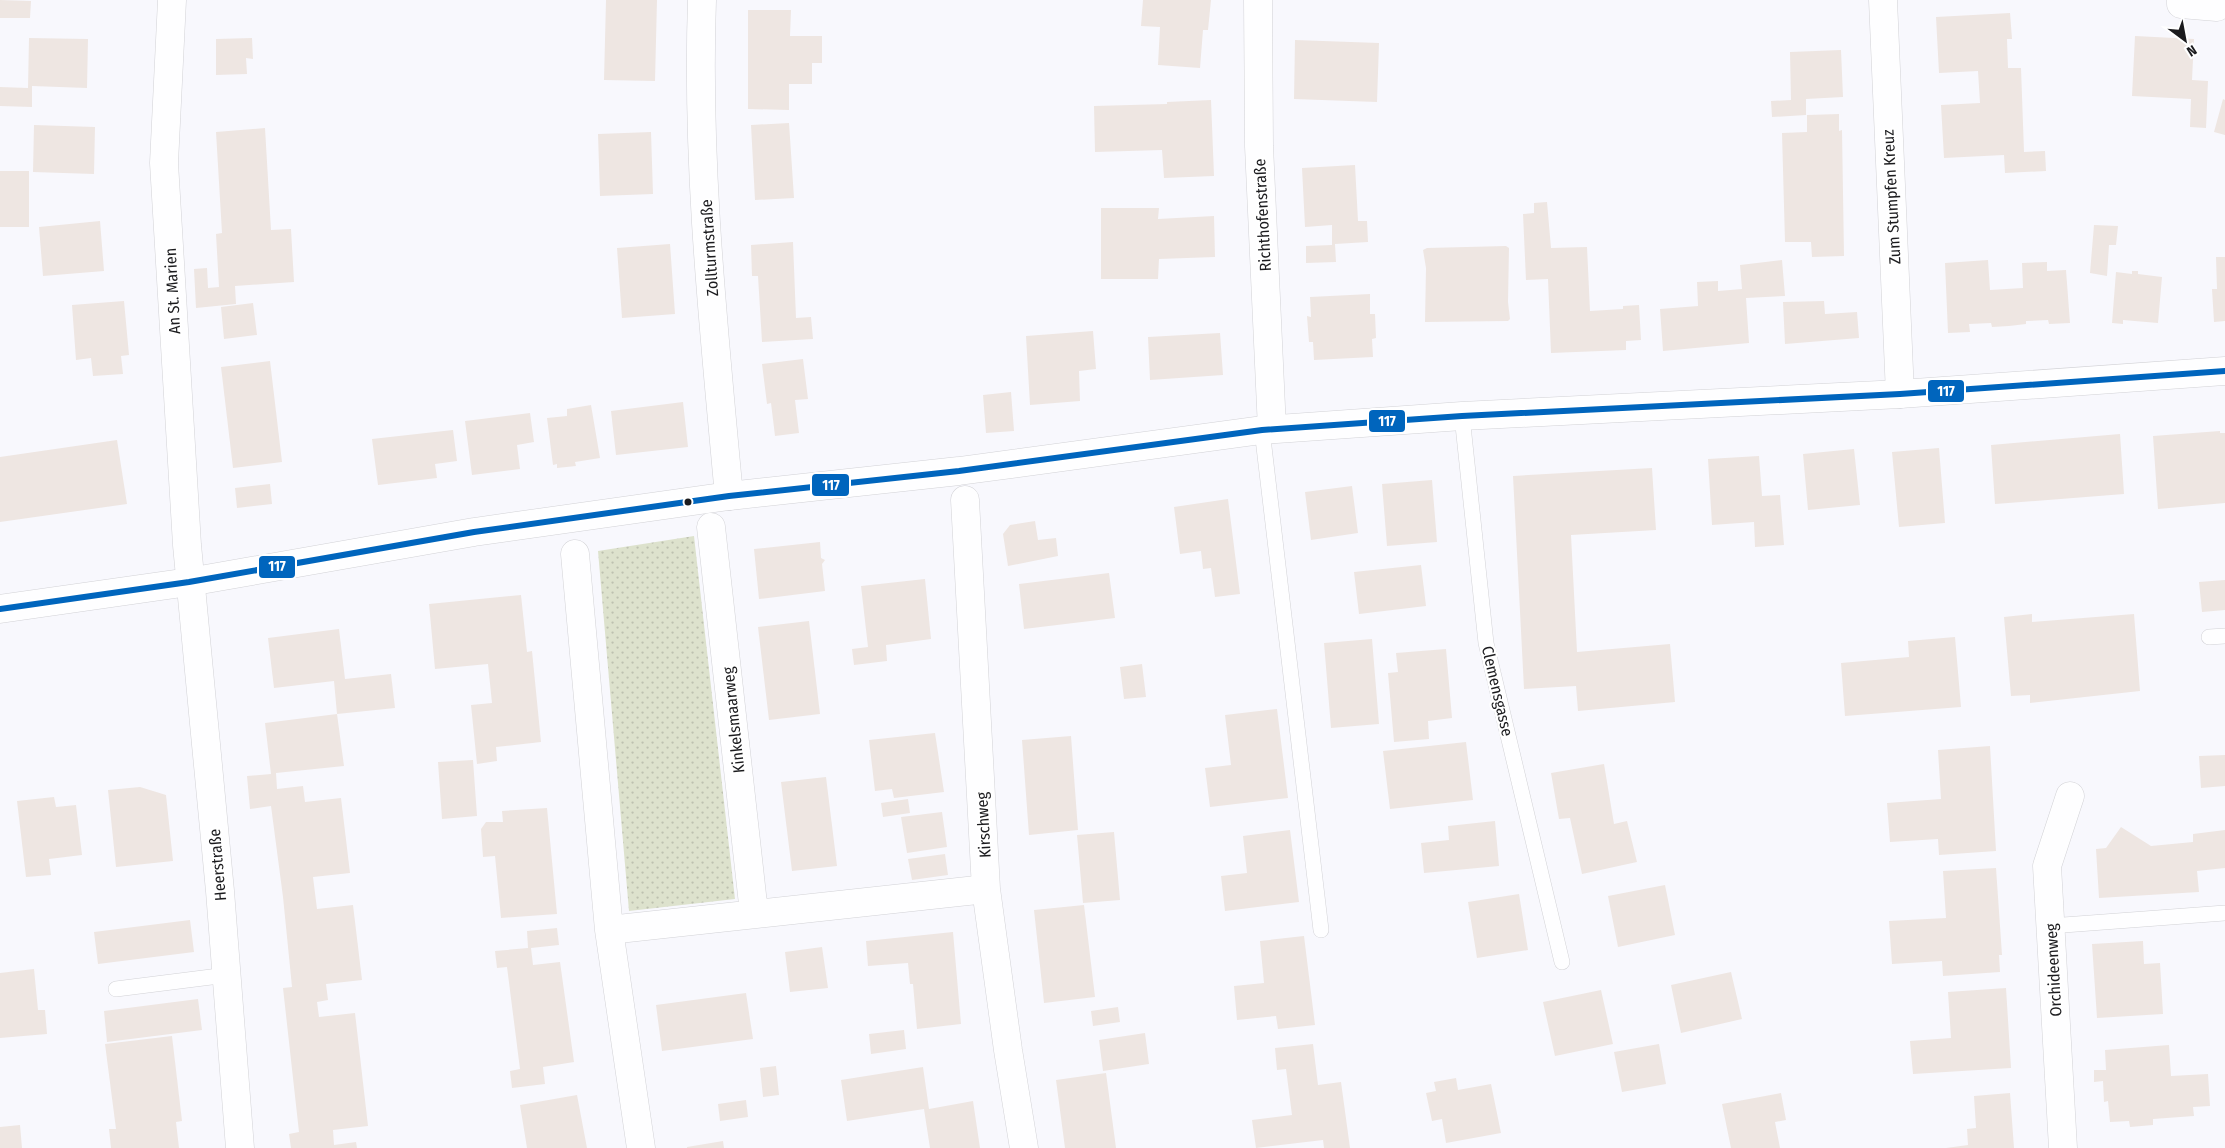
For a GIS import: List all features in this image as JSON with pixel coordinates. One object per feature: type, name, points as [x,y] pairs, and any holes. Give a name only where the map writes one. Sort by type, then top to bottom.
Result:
[{"type":"street","name":"An St. Marien","points":[[172,0],[164,163],[189,582]]},
{"type":"street","name":"Zollturmstraße","points":[[702,0],[700,53],[707,253],[729,496]]},
{"type":"street","name":"Richthofenstraße","points":[[1258,0],[1259,146],[1267,430]]},
{"type":"street","name":"Zum Stumpfen Kreuz","points":[[1882,0],[1900,394]]},
{"type":"street","points":[[2181,0],[2181,4],[2216,7],[2217,0]]},
{"type":"street","points":[[0,609],[189,582],[474,532],[729,496],[959,472],[1267,430],[1462,416],[1900,394],[2225,371]]},
{"type":"street","name":"Kirschweg","points":[[965,500],[986,889],[1008,1050],[1024,1148]]},
{"type":"street","name":"Kinkelsmaarweg","points":[[711,527],[754,913]]},
{"type":"street","points":[[575,554],[609,930],[641,1148]]},
{"type":"street","name":"Heerstraße","points":[[189,582],[227,975],[240,1148]]},
{"type":"street","name":"Orchideenweg","points":[[2063,1148],[2046,866],[2070,796]]},
{"type":"street","points":[[609,930],[986,889]]},
{"type":"lane","name":"Clemensgasse","points":[[1462,416],[1486,643],[1562,962]]},
{"type":"lane","points":[[1267,430],[1321,930]]},
{"type":"lane","points":[[2209,637],[2225,636]]},
{"type":"lane","points":[[2050,926],[2225,913]]},
{"type":"lane","points":[[116,989],[227,975]]},
{"type":"green space","points":[[694,536],[735,899],[629,911],[598,551]]},
{"type":"building","points":[[0,0],[31,1],[30,18],[0,18]]},
{"type":"building","points":[[606,0],[657,0],[655,81],[604,80]]},
{"type":"building","points":[[1143,0],[1211,0],[1208,30],[1203,30],[1200,68],[1158,65],[1160,27],[1141,26]]},
{"type":"building","points":[[748,10],[791,10],[790,36],[822,36],[822,63],[812,63],[812,84],[789,84],[789,110],[748,109]]},
{"type":"building","points":[[2010,13],[2012,39],[2007,39],[2008,68],[2021,68],[2024,152],[2045,151],[2046,171],[2005,173],[2004,155],[1944,158],[1941,105],[1980,103],[1978,71],[1939,73],[1936,17]]},
{"type":"building","points":[[2135,36],[2194,39],[2192,80],[2208,81],[2206,128],[2190,127],[2191,99],[2132,96]]},
{"type":"building","points":[[29,38],[88,39],[87,88],[32,86],[32,107],[0,106],[0,87],[28,88]]},
{"type":"building","points":[[252,38],[253,59],[246,58],[247,74],[216,75],[216,39]]},
{"type":"building","points":[[1295,40],[1379,43],[1377,102],[1294,99]]},
{"type":"building","points":[[1841,50],[1843,97],[1806,99],[1806,115],[1772,117],[1771,101],[1791,100],[1790,52]]},
{"type":"building","points":[[2223,99],[2225,100],[2225,135],[2214,132]]},
{"type":"building","points":[[1211,100],[1214,176],[1164,178],[1162,150],[1095,152],[1094,106],[1167,104],[1167,102]]},
{"type":"building","points":[[1839,114],[1839,131],[1842,130],[1844,256],[1812,257],[1811,242],[1785,242],[1782,133],[1807,132],[1807,115]]},
{"type":"building","points":[[789,123],[794,198],[755,200],[751,125]]},
{"type":"building","points":[[34,125],[95,127],[94,174],[33,172]]},
{"type":"building","points":[[265,128],[271,230],[291,229],[294,282],[235,286],[236,304],[196,308],[194,269],[207,268],[208,288],[219,287],[216,234],[222,233],[216,132]]},
{"type":"building","points":[[651,132],[653,194],[600,196],[598,134]]},
{"type":"building","points":[[1355,165],[1358,221],[1367,221],[1368,242],[1335,244],[1336,262],[1306,263],[1306,246],[1332,245],[1332,225],[1305,227],[1302,168]]},
{"type":"building","points":[[0,171],[29,171],[29,227],[0,227]]},
{"type":"building","points":[[1547,202],[1551,248],[1587,247],[1590,311],[1623,309],[1623,306],[1639,305],[1641,340],[1626,341],[1626,350],[1551,353],[1548,279],[1526,280],[1523,214],[1534,213],[1534,203]]},
{"type":"building","points":[[1101,208],[1159,208],[1158,219],[1214,216],[1215,257],[1159,259],[1158,279],[1101,279]]},
{"type":"building","points":[[100,221],[104,271],[43,276],[39,227]]},
{"type":"building","points":[[2094,225],[2118,226],[2116,245],[2109,245],[2107,276],[2090,273]]},
{"type":"building","points":[[793,242],[796,318],[811,317],[813,339],[762,342],[758,276],[752,276],[751,245]]},
{"type":"building","points":[[670,244],[675,314],[622,318],[617,248]]},
{"type":"building","points":[[1506,246],[1509,248],[1508,302],[1510,319],[1508,321],[1425,322],[1426,268],[1423,250],[1427,248]]},
{"type":"building","points":[[2216,257],[2225,257],[2225,321],[2214,322],[2212,289],[2217,289]]},
{"type":"building","points":[[1782,260],[1785,296],[1746,298],[1749,343],[1663,351],[1660,309],[1698,306],[1697,282],[1718,281],[1718,291],[1742,289],[1740,265]]},
{"type":"building","points":[[1988,260],[1990,290],[2023,288],[2022,263],[2047,262],[2047,271],[2066,270],[2070,323],[2049,324],[2048,320],[2026,321],[2026,324],[1992,327],[1991,323],[1969,324],[1970,332],[1948,333],[1945,263]]},
{"type":"building","points":[[2132,271],[2138,271],[2138,274],[2162,277],[2158,323],[2123,320],[2123,324],[2112,323],[2116,272],[2132,274]]},
{"type":"building","points":[[1370,294],[1370,314],[1375,314],[1376,338],[1372,339],[1373,357],[1314,360],[1313,342],[1309,342],[1307,316],[1311,317],[1310,297]]},
{"type":"building","points":[[124,301],[129,355],[121,356],[123,374],[93,376],[91,358],[76,360],[72,305]]},
{"type":"building","points":[[1824,301],[1825,314],[1857,312],[1859,338],[1785,344],[1783,302]]},
{"type":"building","points":[[253,303],[257,335],[224,339],[221,307]]},
{"type":"building","points":[[1093,331],[1096,369],[1079,371],[1080,401],[1030,405],[1026,336]]},
{"type":"building","points":[[1220,333],[1223,375],[1150,380],[1148,337]]},
{"type":"building","points":[[803,359],[808,399],[795,400],[799,433],[775,436],[771,403],[767,404],[762,364]]},
{"type":"building","points":[[270,361],[282,462],[233,468],[221,367]]},
{"type":"building","points":[[1011,392],[1014,431],[986,433],[983,395]]},
{"type":"building","points":[[683,402],[688,447],[616,455],[611,411]]},
{"type":"building","points":[[591,405],[600,458],[575,462],[576,466],[557,468],[557,464],[553,465],[547,418],[567,416],[567,409]]},
{"type":"building","points":[[530,413],[534,442],[517,445],[520,469],[472,475],[465,421]]},
{"type":"building","points":[[453,430],[457,461],[435,464],[437,478],[378,485],[372,439]]},
{"type":"building","points":[[2220,431],[2220,433],[2225,433],[2225,503],[2158,509],[2153,436]]},
{"type":"building","points":[[2120,434],[2124,494],[1995,504],[1991,445]]},
{"type":"building","points":[[117,440],[127,504],[0,522],[0,457]]},
{"type":"building","points":[[1939,448],[1945,523],[1899,527],[1892,452]]},
{"type":"building","points":[[1854,449],[1860,505],[1808,510],[1803,454]]},
{"type":"building","points":[[1759,456],[1762,496],[1780,495],[1784,545],[1755,547],[1754,522],[1712,525],[1708,459]]},
{"type":"building","points":[[1652,468],[1656,530],[1571,535],[1577,652],[1670,644],[1675,702],[1578,711],[1576,686],[1524,689],[1513,476]]},
{"type":"building","points":[[1432,480],[1437,542],[1387,546],[1382,484]]},
{"type":"building","points":[[270,484],[272,504],[237,508],[235,488]]},
{"type":"building","points":[[1352,486],[1358,533],[1311,540],[1305,492]]},
{"type":"building","points":[[1228,499],[1240,594],[1215,597],[1211,568],[1203,569],[1201,551],[1180,554],[1174,507]]},
{"type":"building","points":[[1035,521],[1038,540],[1056,538],[1058,556],[1008,566],[1003,534],[1010,525]]},
{"type":"building","points":[[820,542],[821,558],[825,560],[822,564],[825,591],[759,599],[754,549]]},
{"type":"building","points":[[1421,565],[1426,606],[1359,614],[1354,572]]},
{"type":"building","points":[[1109,573],[1115,618],[1024,629],[1019,584]]},
{"type":"building","points":[[925,579],[931,639],[886,645],[887,661],[854,665],[852,649],[868,647],[861,586]]},
{"type":"building","points":[[2225,580],[2225,610],[2202,612],[2199,582]]},
{"type":"building","points":[[521,595],[527,652],[532,651],[541,742],[496,747],[497,761],[477,764],[471,705],[492,703],[488,664],[435,669],[429,604]]},
{"type":"building","points":[[2032,614],[2032,622],[2134,614],[2140,691],[2030,703],[2030,695],[2011,696],[2004,617]]},
{"type":"building","points":[[809,621],[820,714],[769,720],[758,627]]},
{"type":"building","points":[[339,629],[345,679],[391,674],[395,708],[337,714],[334,681],[274,688],[268,638]]},
{"type":"building","points":[[1955,637],[1961,707],[1845,716],[1841,663],[1909,657],[1908,641]]},
{"type":"building","points":[[1372,639],[1379,724],[1331,728],[1324,643]]},
{"type":"building","points":[[1446,649],[1452,718],[1428,721],[1429,739],[1394,742],[1388,673],[1398,672],[1396,653]]},
{"type":"building","points":[[1142,664],[1146,697],[1124,699],[1120,667]]},
{"type":"building","points":[[1277,709],[1288,798],[1210,807],[1205,768],[1231,765],[1225,715]]},
{"type":"building","points":[[337,714],[344,766],[276,773],[277,789],[303,786],[305,802],[341,798],[350,873],[313,877],[317,909],[353,905],[362,980],[326,984],[328,1000],[317,1002],[319,1017],[355,1013],[368,1126],[333,1130],[334,1145],[356,1142],[357,1148],[291,1148],[289,1134],[299,1132],[283,988],[292,987],[283,897],[271,806],[250,809],[247,776],[271,774],[265,723]]},
{"type":"building","points":[[935,733],[944,792],[894,798],[892,789],[875,791],[869,740]]},
{"type":"building","points":[[1071,736],[1078,830],[1029,835],[1022,740]]},
{"type":"building","points":[[1466,742],[1473,800],[1390,809],[1383,751]]},
{"type":"building","points":[[1990,746],[1996,851],[1939,855],[1938,839],[1890,842],[1887,803],[1941,799],[1938,750]]},
{"type":"building","points":[[2225,755],[2225,786],[2201,788],[2199,756]]},
{"type":"building","points":[[473,760],[477,816],[442,819],[438,762]]},
{"type":"building","points":[[1604,764],[1614,824],[1627,821],[1637,862],[1582,874],[1570,818],[1559,819],[1551,773]]},
{"type":"building","points":[[826,777],[837,866],[792,871],[781,782]]},
{"type":"building","points":[[140,787],[166,795],[173,861],[116,867],[108,790]]},
{"type":"building","points":[[54,797],[56,807],[76,805],[82,855],[49,859],[51,875],[26,877],[17,801]]},
{"type":"building","points":[[908,799],[910,813],[883,817],[881,803]]},
{"type":"building","points":[[547,808],[557,914],[501,918],[495,856],[483,857],[481,829],[486,822],[503,822],[502,811]]},
{"type":"building","points":[[942,812],[947,847],[907,853],[901,817]]},
{"type":"building","points":[[1495,821],[1499,866],[1424,873],[1421,843],[1449,840],[1448,826]]},
{"type":"building","points":[[2121,827],[2151,846],[2193,842],[2193,834],[2225,830],[2225,868],[2197,871],[2199,892],[2099,898],[2096,849],[2106,848]]},
{"type":"building","points":[[1290,830],[1299,902],[1225,911],[1221,876],[1247,873],[1243,836]]},
{"type":"building","points":[[1114,832],[1120,900],[1083,903],[1077,835]]},
{"type":"building","points":[[945,854],[948,875],[912,880],[908,859]]},
{"type":"building","points":[[1996,868],[2002,955],[1999,955],[2000,972],[1943,976],[1942,961],[1892,964],[1889,921],[1946,918],[1943,871]]},
{"type":"building","points":[[1665,885],[1675,935],[1618,947],[1608,896]]},
{"type":"building","points":[[1519,894],[1528,950],[1477,958],[1468,902]]},
{"type":"building","points":[[1084,905],[1095,997],[1044,1003],[1034,910]]},
{"type":"building","points":[[190,920],[194,952],[98,964],[94,932]]},
{"type":"building","points":[[557,928],[559,945],[531,948],[533,965],[560,962],[574,1062],[543,1067],[545,1084],[512,1088],[510,1071],[520,1069],[507,967],[497,968],[495,951],[528,948],[527,931]]},
{"type":"building","points":[[953,932],[961,1024],[917,1029],[913,984],[910,984],[908,963],[868,966],[866,941]]},
{"type":"building","points":[[1304,936],[1315,1025],[1278,1029],[1276,1016],[1237,1020],[1234,986],[1264,983],[1260,941]]},
{"type":"building","points":[[2143,941],[2144,964],[2160,963],[2163,1014],[2097,1018],[2092,944]]},
{"type":"building","points":[[822,947],[828,988],[790,992],[785,952]]},
{"type":"building","points":[[34,969],[38,1010],[45,1010],[47,1034],[0,1038],[0,973]]},
{"type":"building","points":[[1731,972],[1742,1019],[1681,1033],[1671,985]]},
{"type":"building","points":[[2006,988],[2011,1068],[1913,1074],[1910,1041],[1951,1038],[1948,992]]},
{"type":"building","points":[[1601,990],[1613,1044],[1555,1056],[1543,1002]]},
{"type":"building","points":[[746,993],[753,1039],[662,1051],[656,1005]]},
{"type":"building","points":[[198,999],[202,1030],[107,1042],[104,1011]]},
{"type":"building","points":[[1118,1007],[1120,1022],[1093,1026],[1091,1011]]},
{"type":"building","points":[[904,1030],[906,1049],[871,1054],[869,1034]]},
{"type":"building","points":[[1145,1033],[1149,1064],[1103,1071],[1099,1040]]},
{"type":"building","points":[[172,1036],[182,1121],[176,1122],[179,1148],[111,1148],[109,1129],[116,1129],[105,1044]]},
{"type":"building","points":[[1313,1044],[1318,1085],[1341,1082],[1350,1148],[1324,1148],[1323,1140],[1256,1148],[1252,1120],[1292,1115],[1286,1069],[1277,1070],[1275,1048]]},
{"type":"building","points":[[1659,1044],[1666,1084],[1622,1092],[1614,1052]]},
{"type":"building","points":[[2169,1045],[2171,1076],[2208,1074],[2210,1106],[2193,1107],[2194,1116],[2153,1119],[2153,1125],[2130,1127],[2129,1121],[2110,1122],[2108,1101],[2104,1102],[2103,1081],[2094,1082],[2094,1070],[2106,1070],[2105,1050]]},
{"type":"building","points":[[776,1066],[779,1095],[763,1097],[760,1068]]},
{"type":"building","points":[[923,1067],[929,1109],[973,1101],[980,1148],[930,1148],[924,1109],[847,1121],[841,1080]]},
{"type":"building","points":[[1106,1073],[1116,1148],[1065,1148],[1056,1080]]},
{"type":"building","points":[[1456,1078],[1458,1090],[1491,1084],[1501,1133],[1446,1143],[1442,1119],[1432,1121],[1426,1093],[1436,1091],[1434,1082]]},
{"type":"building","points":[[1781,1093],[1786,1120],[1775,1122],[1780,1148],[1731,1148],[1722,1104]]},
{"type":"building","points":[[2010,1093],[2014,1148],[1946,1148],[1968,1145],[1967,1129],[1976,1128],[1974,1096]]},
{"type":"building","points":[[577,1095],[587,1148],[527,1148],[520,1105]]},
{"type":"building","points":[[746,1100],[748,1117],[720,1121],[718,1104]]},
{"type":"building","points":[[20,1125],[22,1148],[0,1148],[0,1127]]},
{"type":"building","points":[[723,1141],[724,1148],[687,1148],[687,1147]]},
{"type":"transit line","name":"117","points":[[0,609],[189,582],[474,532],[729,496],[959,471],[1262,430],[1462,416],[1900,394],[2225,371]]}]
